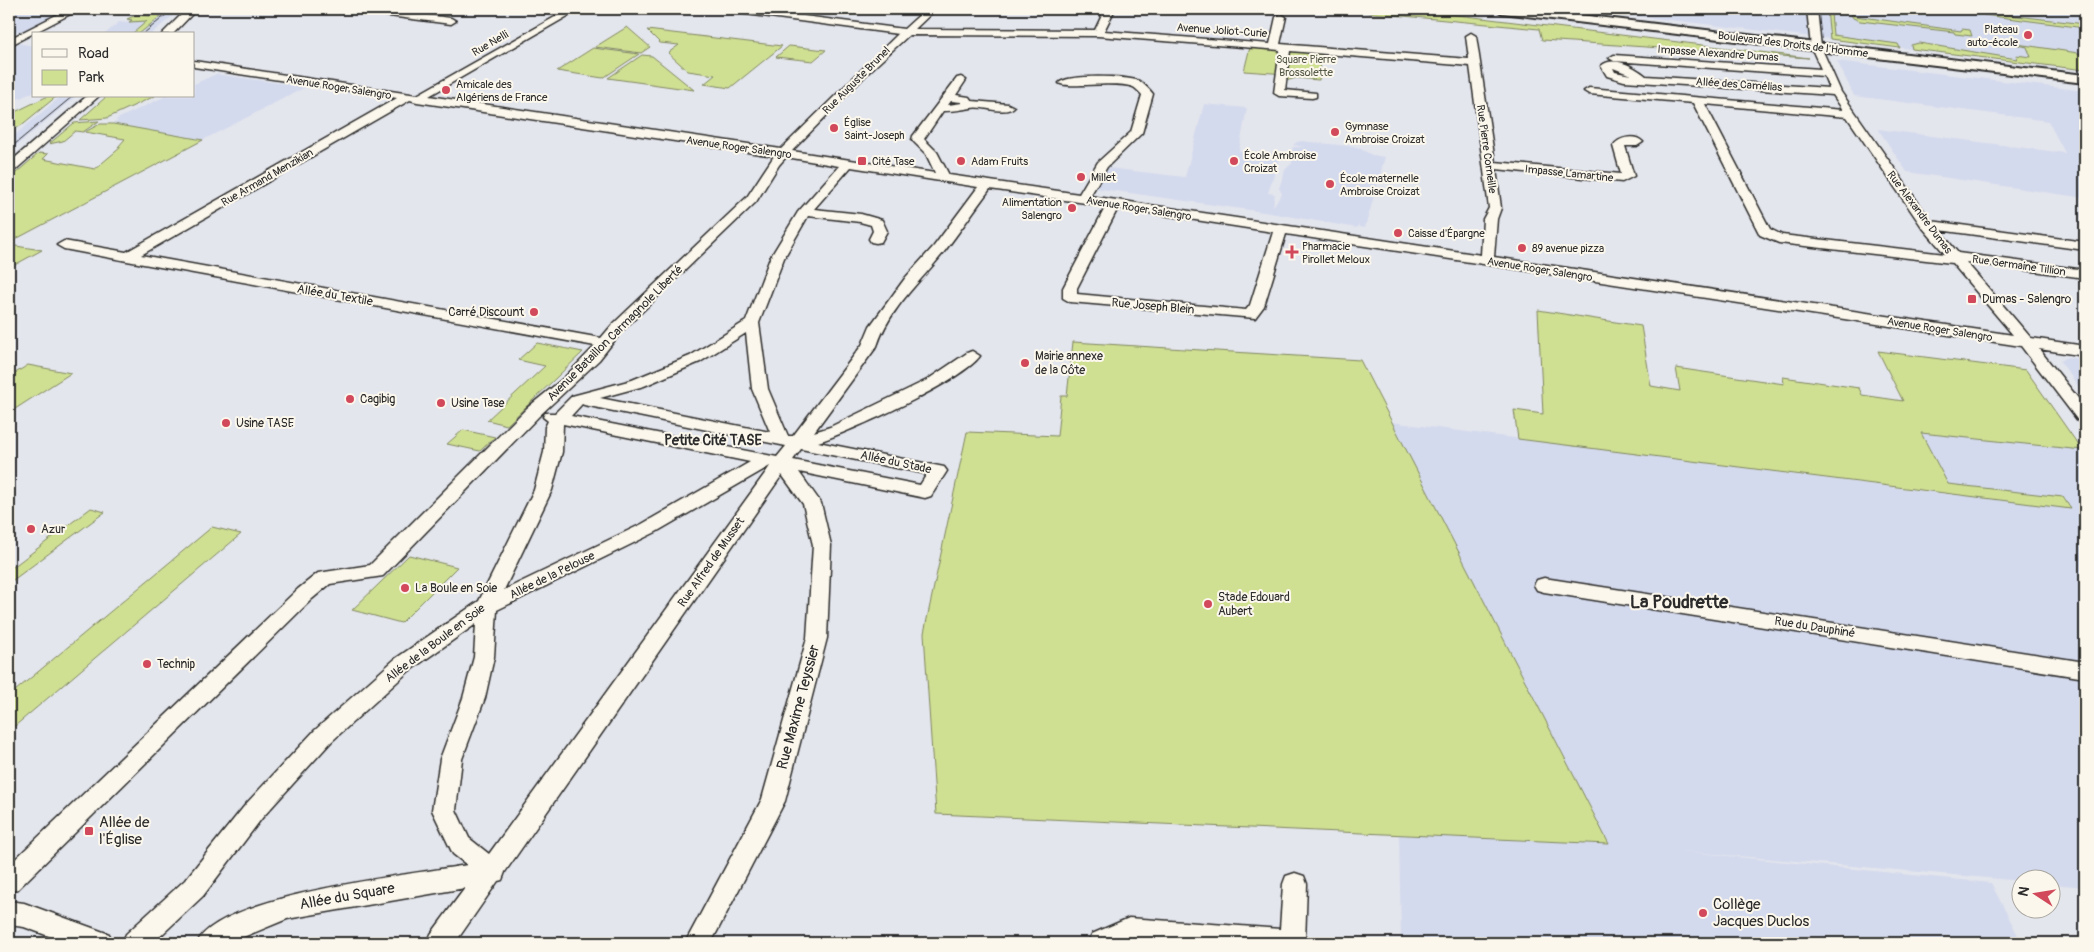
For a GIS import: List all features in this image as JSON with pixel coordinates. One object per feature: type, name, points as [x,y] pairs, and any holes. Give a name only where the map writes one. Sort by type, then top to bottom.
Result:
[{"type":"main road","name":"Boulevard des Droits de l'Homme","points":[[1502,9],[2085,73]]},
{"type":"main road","name":"Boulevard des Droits de l'Homme","points":[[1546,9],[2085,79]]},
{"type":"street","points":[[9,43],[14,38],[75,9]]},
{"type":"street","points":[[169,32],[192,9]]},
{"type":"street","points":[[358,9],[450,21]]},
{"type":"street","name":"Rue Nelli","points":[[458,63],[554,9]]},
{"type":"street","name":"Rue Nelli","points":[[407,98],[575,9]]},
{"type":"street","name":"Avenue Joliot-Curie","points":[[731,9],[906,32],[1098,33],[1475,63]]},
{"type":"street","name":"Rue Auguste Brunel","points":[[784,153],[931,9]]},
{"type":"street","points":[[1098,33],[1110,9]]},
{"type":"street","name":"Rue Alexandre Dumas","points":[[1812,9],[1815,44],[1836,92],[1850,114],[1927,224],[2026,342],[2085,418]]},
{"type":"street","points":[[1282,17],[1278,93],[1312,95]]},
{"type":"street","name":"Rue Pierre Corneille","points":[[1471,36],[1495,208],[1490,219],[1487,261]]},
{"type":"street","points":[[14,38],[32,40]]},
{"type":"street","name":"Impasse Alexandre Dumas","points":[[1607,56],[1828,73]]},
{"type":"street","name":"Avenue Roger Salengro","points":[[195,64],[407,98],[784,153],[1082,200],[2085,351]]},
{"type":"street","name":"Allée des Camélias","points":[[1641,77],[1836,92]]},
{"type":"street","points":[[944,178],[931,152],[918,140],[918,136],[961,80]]},
{"type":"street","points":[[1064,84],[1095,80],[1136,84],[1148,94],[1136,133],[1102,166],[1082,200]]},
{"type":"street","points":[[407,98],[417,86]]},
{"type":"street","points":[[1589,91],[1850,114]]},
{"type":"street","points":[[948,97],[965,99],[968,104]]},
{"type":"street","points":[[9,168],[92,98]]},
{"type":"street","name":"Rue Armand Menzikian","points":[[127,257],[407,98]]},
{"type":"street","name":"Rue Germaine Tillion","points":[[1697,100],[1765,232],[1779,239],[1954,257],[2085,274]]},
{"type":"street","points":[[940,108],[962,108],[968,104],[1008,107]]},
{"type":"street","name":"Impasse Lamartine","points":[[1489,164],[1622,178],[1628,176],[1619,146],[1622,142],[1637,142]]},
{"type":"street","name":"Avenue Bataillon Carmagnole Liberté","points":[[9,881],[304,594],[325,578],[376,571],[428,516],[606,343],[617,328],[752,199],[774,163],[784,153]]},
{"type":"street","points":[[848,163],[804,212],[777,258],[752,323],[760,389],[789,440],[845,427],[933,383],[972,356]]},
{"type":"street","name":"Rue Alfred de Musset","points":[[440,943],[493,872],[773,462],[789,440],[869,346],[875,329],[911,280],[939,249],[986,185]]},
{"type":"street","name":"Rue Joseph Blein","points":[[1114,204],[1070,288],[1070,298],[1250,314],[1257,306],[1280,230]]},
{"type":"street","points":[[804,212],[861,218],[878,223],[880,231],[876,238]]},
{"type":"street","points":[[1927,224],[2085,246]]},
{"type":"street","name":"Allée du Textile","points":[[64,245],[606,343]]},
{"type":"street","points":[[558,419],[578,399],[638,383],[695,359],[752,323]]},
{"type":"street","name":"Allée du Stade","points":[[533,412],[558,419],[925,492],[938,470],[554,394]]},
{"type":"street","name":"Allée de la Boule en Soie","points":[[135,943],[194,888],[254,811],[323,736],[402,665],[487,606],[500,575],[543,490],[553,452],[553,427],[558,419]]},
{"type":"street","name":"Allée de la Pelouse","points":[[487,606],[649,528],[773,462]]},
{"type":"street","name":"Rue Maxime Teyssier","points":[[698,943],[773,801],[817,638],[822,545],[812,502],[792,475],[773,462]]},
{"type":"street","name":"Rue du Dauphiné","points":[[1544,586],[2085,670]]},
{"type":"street","points":[[487,606],[484,657],[474,698],[451,759],[444,810],[461,846],[493,872]]},
{"type":"street","name":"Allée du Square","points":[[210,943],[223,932],[287,907],[493,872]]},
{"type":"street","points":[[1101,943],[1129,930],[1292,942],[1295,884]]},
{"type":"street","points":[[16,914],[100,943]]},
{"type":"shaded area","points":[[9,9],[67,9],[28,29],[17,32],[9,30]]},
{"type":"shaded area","points":[[169,9],[181,9],[153,32],[107,32],[119,22],[154,20]]},
{"type":"shaded area","points":[[1578,9],[2085,9],[2085,70],[1796,35]]},
{"type":"shaded area","points":[[18,43],[32,46],[32,93],[9,103],[9,48]]},
{"type":"shaded area","points":[[1837,61],[2085,91],[2085,198],[1907,172],[1878,129],[2065,153],[2048,121],[1854,96]]},
{"type":"shaded area","points":[[216,74],[306,87],[203,140],[113,124],[118,121],[115,120],[162,98],[195,98],[195,84]]},
{"type":"shaded area","points":[[59,98],[74,98],[9,152],[9,140]]},
{"type":"shaded area","points":[[1204,104],[1247,108],[1239,151],[1281,154],[1268,193],[1275,194],[1273,206],[1282,194],[1279,188],[1285,170],[1292,163],[1293,147],[1304,147],[1293,145],[1297,142],[1357,147],[1372,155],[1385,157],[1365,228],[1359,227],[1359,224],[1357,228],[1270,213],[1094,188],[1108,168],[1185,177]]},
{"type":"shaded area","points":[[2067,357],[2085,360],[2085,396],[2060,361]]},
{"type":"shaded area","points":[[1391,422],[1953,495],[1920,433],[2085,450],[2085,887],[2062,885],[2062,870],[2012,870],[2012,880],[1680,851],[1991,883],[2022,943],[1401,943],[1399,835],[1609,844]]},
{"type":"green space","points":[[159,9],[169,9],[141,32],[134,32],[147,21],[129,22],[132,20],[127,19],[136,15],[151,16]]},
{"type":"green space","points":[[1331,9],[1408,9],[1809,58],[1542,40],[1539,29]]},
{"type":"green space","points":[[1827,9],[1839,10],[1837,13],[1831,13],[1833,35],[1898,44],[1900,48],[1830,39]]},
{"type":"green space","points":[[1983,12],[2085,24],[2085,28],[1984,15]]},
{"type":"green space","points":[[1850,13],[1855,16],[1961,31],[1962,29],[1970,30],[1972,36],[1955,34],[1954,32],[1860,21],[1853,18]]},
{"type":"green space","points":[[627,27],[650,47],[641,53],[595,47]]},
{"type":"green space","points":[[647,30],[782,46],[730,88],[704,84],[715,75],[688,71],[668,53],[679,45],[660,43]]},
{"type":"green space","points":[[1919,43],[2017,59],[2016,55],[2031,57],[2027,47],[2010,43],[2085,54],[2085,70],[1912,49],[1911,45]]},
{"type":"green space","points":[[789,46],[826,50],[813,61],[776,57]]},
{"type":"green space","name":"Square Pierre Brossolette","points":[[1250,47],[1322,53],[1319,80],[1296,78],[1286,81],[1287,74],[1244,71]]},
{"type":"green space","points":[[593,48],[639,54],[603,78],[557,71]]},
{"type":"green space","points":[[642,55],[652,56],[694,90],[608,78]]},
{"type":"green space","points":[[44,98],[55,98],[19,127],[9,128],[9,119],[15,114],[13,113]]},
{"type":"green space","points":[[105,98],[151,98],[107,118],[80,120]]},
{"type":"green space","points":[[99,121],[83,132],[75,131],[63,141],[49,144],[74,123]]},
{"type":"green space","points":[[100,124],[113,124],[203,140],[14,240],[9,240],[9,179],[39,153],[48,154],[43,159],[95,169],[121,147],[118,147],[125,139],[85,132]]},
{"type":"green space","points":[[9,245],[42,250],[9,268]]},
{"type":"green space","points":[[1538,310],[1641,326],[1651,386],[1680,391],[1676,368],[1784,384],[1783,377],[1859,388],[1862,395],[1903,401],[1878,351],[2026,370],[2082,450],[1921,433],[1948,484],[2063,497],[2071,509],[1518,439],[1514,410],[1543,414]]},
{"type":"green space","name":"Stade Edouard Aubert","points":[[1073,342],[1360,360],[1609,844],[936,814],[924,633],[967,432],[1057,436],[1061,396],[1067,396]]},
{"type":"green space","points":[[537,343],[583,352],[507,425],[487,420],[545,366],[518,360]]},
{"type":"green space","points":[[28,365],[71,373],[15,409],[9,407],[9,377]]},
{"type":"green space","points":[[463,430],[495,437],[480,451],[447,444]]},
{"type":"green space","points":[[91,508],[105,512],[9,583],[9,570]]},
{"type":"green space","points":[[212,527],[241,534],[9,731],[9,696]]},
{"type":"green space","name":"La Boule en Soie","points":[[409,555],[457,567],[401,623],[352,610]]},
{"type":"tram line","points":[[145,32],[173,9]]},
{"type":"tram line","points":[[9,149],[71,98]]},
{"type":"place","name":"Plateau auto-école","points":[[2028,35]]},
{"type":"place","name":"Amicale des Algériens de France","points":[[446,90]]},
{"type":"place","name":"Église Saint-Joseph","points":[[834,128]]},
{"type":"place","name":"Gymnase Ambroise Croizat","points":[[1335,132]]},
{"type":"place","name":"Cité Tase","points":[[862,161]]},
{"type":"place","name":"Adam Fruits","points":[[961,161]]},
{"type":"place","name":"École Ambroise Croizat","points":[[1234,161]]},
{"type":"place","name":"Millet","points":[[1081,177]]},
{"type":"place","name":"École maternelle Ambroise Croizat","points":[[1330,184]]},
{"type":"place","name":"Alimentation Salengro","points":[[1072,208]]},
{"type":"place","name":"Caisse d'Épargne","points":[[1398,233]]},
{"type":"place","name":"89 avenue pizza","points":[[1522,248]]},
{"type":"place","name":"Pharmacie Pirollet Meloux","points":[[1292,252]]},
{"type":"place","name":"Dumas - Salengro","points":[[1972,299]]},
{"type":"place","name":"Carré Discount","points":[[534,312]]},
{"type":"place","name":"Mairie annexe de la Côte","points":[[1025,363]]},
{"type":"place","name":"Cagibig","points":[[350,399]]},
{"type":"place","name":"Usine Tase","points":[[441,403]]},
{"type":"place","name":"Usine TASE","points":[[226,423]]},
{"type":"place","name":"Azur","points":[[31,529]]},
{"type":"place","name":"La Boule en Soie","points":[[405,588]]},
{"type":"place","name":"Stade Edouard Aubert","points":[[1208,604]]},
{"type":"place","name":"Technip","points":[[147,664]]},
{"type":"place","name":"Allée de l'Église","points":[[89,831]]},
{"type":"place","name":"Collège Jacques Duclos","points":[[1703,913]]},
{"type":"district","name":"Petite Cité TASE","points":[[713,440]]},
{"type":"district","name":"La Poudrette","points":[[1679,602]]}]
